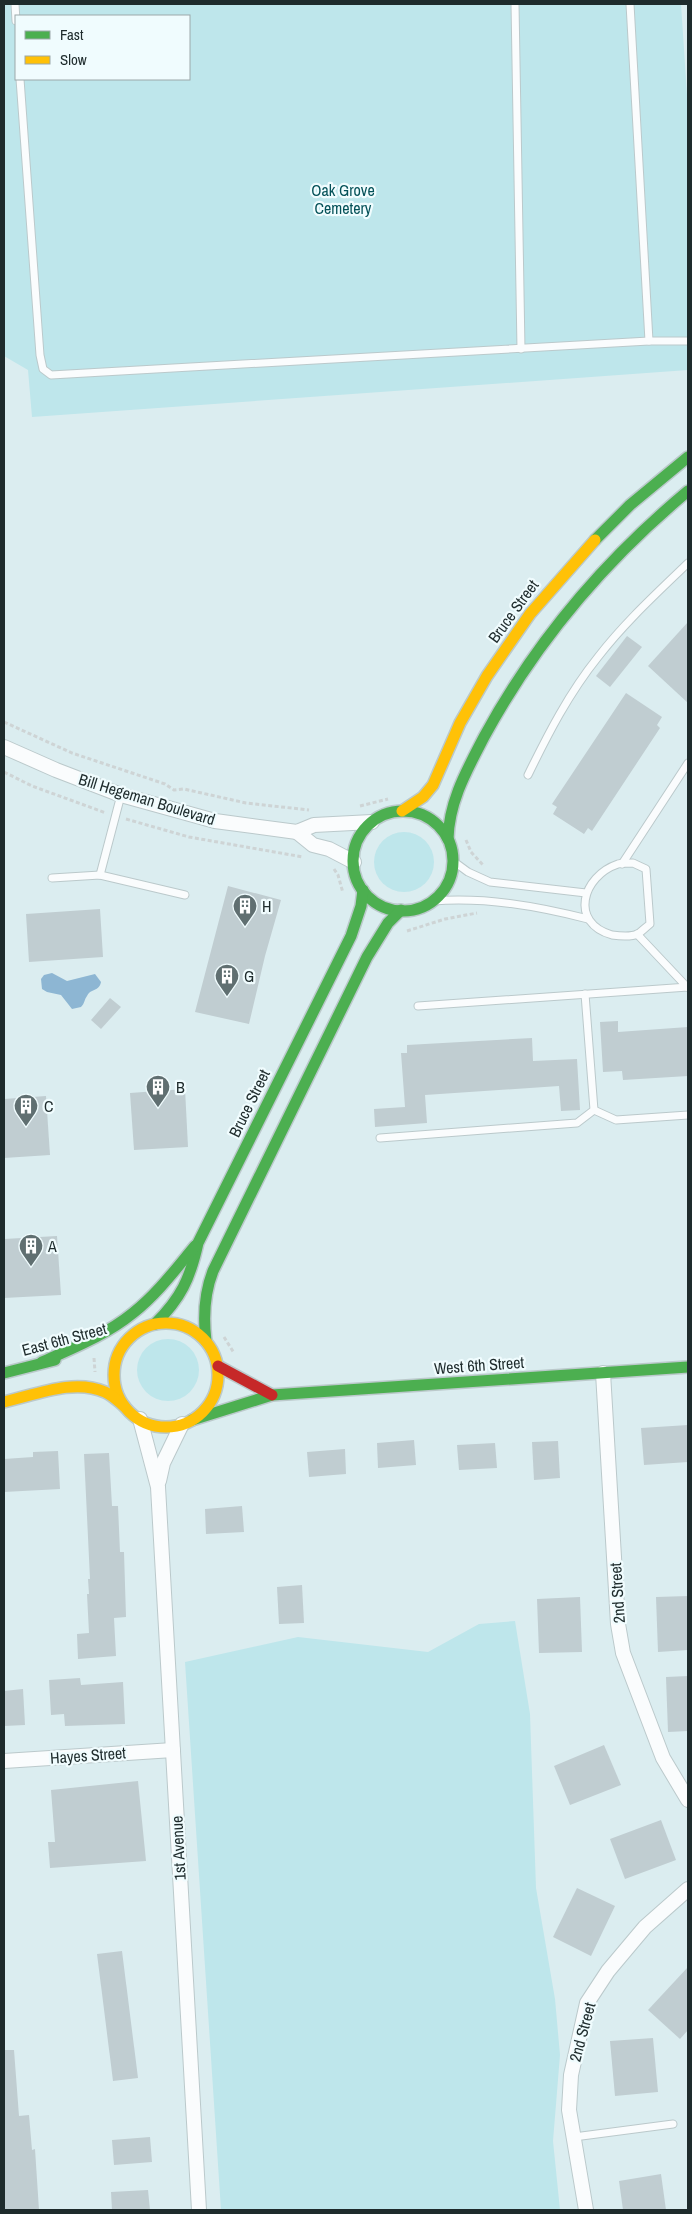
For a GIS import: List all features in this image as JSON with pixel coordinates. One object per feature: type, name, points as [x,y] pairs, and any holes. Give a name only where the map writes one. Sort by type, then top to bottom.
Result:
[{"type":"street","name":"Bruce Street","points":[[402,811],[430,790],[461,722],[486,677],[557,579],[598,535],[688,457]]},
{"type":"street","points":[[448,839],[448,820],[459,785],[495,715],[531,658],[597,576],[636,536],[688,491]]},
{"type":"street","name":"Bill Hegeman Boulevard","points":[[4,747],[56,770],[121,795],[215,821],[297,832],[314,825],[372,822]]},
{"type":"street","points":[[402,811],[424,815],[434,821],[448,839],[453,861],[448,884],[433,901],[423,906],[400,910],[379,904],[363,890],[358,881],[354,862],[358,839],[372,822],[381,816],[402,811]]},
{"type":"street","name":"Bill Hegeman Boulevard","points":[[297,832],[313,845],[329,849],[354,862]]},
{"type":"street","name":"Bruce Street","points":[[155,1324],[182,1294],[192,1270],[198,1243],[351,936],[361,906],[363,890]]},
{"type":"street","points":[[206,1341],[203,1302],[212,1271],[367,957],[388,923],[400,910]]},
{"type":"street","points":[[42,1362],[86,1343],[124,1320],[144,1304],[198,1243]]},
{"type":"street","points":[[4,1402],[41,1392],[72,1388],[92,1388],[105,1392],[140,1419],[153,1425],[168,1427],[187,1422],[205,1410],[214,1397],[218,1382],[218,1366],[214,1352],[196,1331],[183,1325],[169,1322],[143,1328],[124,1344],[117,1356],[114,1369],[116,1389],[125,1407]]},
{"type":"street","name":"East 6th Street","points":[[111,1345],[133,1335]]},
{"type":"street","name":"East 6th Street","points":[[4,1373],[42,1362],[96,1354]]},
{"type":"street","points":[[218,1366],[272,1395]]},
{"type":"street","name":"West 6th Street","points":[[187,1422],[219,1410],[272,1395],[688,1367]]},
{"type":"street","name":"2nd Street","points":[[603,1373],[618,1624],[623,1653],[663,1758],[688,1800]]},
{"type":"street","name":"1st Avenue","points":[[140,1419],[158,1487],[199,2210]]},
{"type":"street","name":"1st Avenue","points":[[158,1487],[163,1463],[187,1422]]},
{"type":"street","name":"Hayes Street","points":[[4,1761],[173,1750]]},
{"type":"street","name":"2nd Street","points":[[586,2210],[569,2110],[571,2075],[587,2003],[608,1971],[645,1927],[688,1889]]},
{"type":"lane","points":[[515,4],[522,349]]},
{"type":"lane","points":[[630,4],[649,341]]},
{"type":"lane","points":[[20,80],[40,355],[43,369],[52,375],[649,341],[688,341]]},
{"type":"lane","points":[[528,775],[555,720],[598,657],[635,614],[688,563]]},
{"type":"lane","points":[[622,864],[688,763]]},
{"type":"lane","points":[[100,875],[121,795]]},
{"type":"lane","points":[[453,861],[468,872],[490,882],[555,891],[586,893]]},
{"type":"lane","points":[[433,901],[487,900],[554,910],[588,920],[600,931],[618,936],[637,934],[650,924],[646,869],[633,863],[622,864],[604,872],[592,882],[586,893],[584,906],[588,920]]},
{"type":"lane","points":[[52,878],[100,875],[184,895]]},
{"type":"lane","points":[[637,934],[687,987]]},
{"type":"lane","points":[[418,1006],[687,987]]},
{"type":"lane","points":[[585,994],[594,1110]]},
{"type":"lane","points":[[594,1110],[616,1120],[688,1115]]},
{"type":"lane","points":[[380,1138],[577,1123],[594,1110]]},
{"type":"lane","points":[[574,2137],[673,2124]]},
{"type":"path","points":[[4,722],[72,753],[165,784],[174,790],[184,789],[246,803],[312,811]]},
{"type":"path","points":[[4,772],[86,806]]},
{"type":"path","points":[[356,807],[389,798]]},
{"type":"path","points":[[142,824],[233,846],[306,858]]},
{"type":"path","points":[[465,834],[471,852],[486,866],[482,872]]},
{"type":"path","points":[[331,866],[338,875],[344,901]]},
{"type":"path","points":[[404,932],[445,919],[478,914]]},
{"type":"path","points":[[223,1332],[235,1355]]},
{"type":"path","points":[[94,1376],[96,1354]]},
{"type":"green space","name":"Oak Grove Cemetery","points":[[4,4],[681,4],[688,110],[688,370],[32,417],[28,370],[4,356]]},
{"type":"green space","points":[[398,832],[410,832],[421,837],[429,845],[434,856],[432,874],[421,887],[410,892],[398,892],[387,887],[379,879],[374,868],[374,856],[379,845],[387,837]]},
{"type":"green space","points":[[168,1339],[185,1344],[190,1348],[194,1353],[199,1370],[194,1387],[190,1392],[185,1396],[168,1401],[151,1396],[146,1392],[142,1387],[137,1370],[142,1353],[146,1348],[151,1344]]},
{"type":"green space","points":[[515,1621],[530,1714],[536,1888],[555,1999],[560,2055],[553,2141],[560,2210],[221,2210],[185,1662],[298,1637],[428,1652],[479,1624]]},
{"type":"shaded area","points":[[52,973],[67,981],[95,974],[101,982],[99,987],[86,997],[81,1007],[72,1009],[61,995],[42,989],[41,979],[44,975]]},
{"type":"building","points":[[688,622],[688,703],[648,666]]},
{"type":"building","points":[[627,636],[642,647],[610,687],[596,676]]},
{"type":"building","points":[[626,693],[662,717],[657,725],[660,728],[592,831],[588,828],[584,834],[553,814],[557,807],[552,804]]},
{"type":"building","points":[[228,886],[281,900],[249,1024],[195,1012]]},
{"type":"building","points":[[100,909],[103,957],[29,962],[26,914]]},
{"type":"building","points":[[110,998],[121,1007],[101,1029],[91,1020]]},
{"type":"building","points":[[618,1021],[618,1032],[688,1027],[688,1076],[623,1080],[622,1071],[603,1072],[600,1022]]},
{"type":"building","points":[[532,1038],[533,1061],[577,1059],[580,1110],[561,1111],[559,1086],[425,1095],[427,1123],[375,1127],[374,1109],[405,1107],[401,1053],[407,1053],[407,1045]]},
{"type":"building","name":"B","points":[[185,1089],[188,1147],[134,1150],[130,1093]]},
{"type":"building","name":"C","points":[[46,1096],[50,1155],[4,1158],[4,1099]]},
{"type":"building","name":"A","points":[[57,1236],[61,1295],[4,1298],[4,1239]]},
{"type":"building","points":[[688,1425],[688,1462],[644,1465],[641,1428]]},
{"type":"building","points":[[414,1440],[416,1465],[378,1468],[377,1443]]},
{"type":"building","points":[[558,1441],[560,1478],[534,1480],[532,1442]]},
{"type":"building","points":[[495,1443],[497,1468],[459,1470],[457,1445]]},
{"type":"building","points":[[345,1449],[346,1474],[309,1477],[307,1452]]},
{"type":"building","points":[[58,1451],[60,1489],[4,1492],[4,1459],[33,1457],[33,1452]]},
{"type":"building","points":[[109,1453],[112,1506],[118,1506],[120,1552],[124,1552],[126,1617],[114,1618],[116,1656],[78,1659],[77,1634],[89,1633],[87,1594],[89,1594],[88,1579],[90,1579],[84,1454]]},
{"type":"building","points":[[242,1506],[244,1532],[206,1534],[205,1509]]},
{"type":"building","points":[[302,1585],[304,1623],[279,1624],[277,1587]]},
{"type":"building","points":[[688,1596],[688,1650],[658,1652],[656,1597]]},
{"type":"building","points":[[580,1597],[582,1652],[539,1653],[537,1599]]},
{"type":"building","points":[[688,1676],[688,1731],[668,1732],[666,1677]]},
{"type":"building","points":[[80,1678],[81,1685],[123,1682],[125,1724],[65,1726],[64,1714],[51,1715],[49,1680]]},
{"type":"building","points":[[23,1689],[25,1725],[4,1726],[4,1691]]},
{"type":"building","points":[[604,1745],[621,1785],[570,1805],[554,1766]]},
{"type":"building","points":[[138,1781],[146,1861],[50,1868],[48,1842],[55,1842],[51,1790]]},
{"type":"building","points":[[661,1820],[676,1860],[625,1879],[610,1839]]},
{"type":"building","points":[[577,1888],[615,1906],[591,1956],[553,1937]]},
{"type":"building","points":[[122,1951],[138,2078],[113,2081],[97,1954]]},
{"type":"building","points":[[688,1967],[688,2030],[680,2039],[648,2010]]},
{"type":"building","points":[[653,2038],[658,2092],[615,2096],[610,2041]]},
{"type":"building","points":[[4,2050],[14,2050],[19,2116],[29,2115],[32,2150],[35,2149],[39,2210],[4,2210]]},
{"type":"building","points":[[150,2137],[152,2162],[114,2165],[112,2140]]},
{"type":"building","points":[[661,2174],[666,2210],[623,2210],[619,2181]]},
{"type":"building","points":[[148,2190],[150,2210],[112,2210],[111,2192]]},
{"type":"traffic: fast","points":[[595,540],[630,505],[688,457]]},
{"type":"traffic: fast","points":[[448,839],[455,799],[465,774],[504,702],[526,668],[549,635],[600,574],[628,545],[688,491]]},
{"type":"traffic: fast","points":[[403,811],[422,815],[438,826],[449,842],[453,861],[449,880],[438,896],[422,907],[403,911],[384,907],[368,896],[357,880],[353,861],[357,842],[368,826],[384,815],[403,811]]},
{"type":"traffic: fast","points":[[155,1324],[172,1305],[188,1278],[198,1243],[351,936],[361,906],[363,890]]},
{"type":"traffic: fast","points":[[206,1341],[205,1305],[213,1271],[367,957],[388,923],[401,910]]},
{"type":"traffic: fast","points":[[42,1362],[101,1334],[123,1321],[158,1290],[195,1246]]},
{"type":"traffic: fast","points":[[4,1373],[55,1360]]},
{"type":"traffic: fast","points":[[192,1420],[272,1395],[688,1367]]},
{"type":"traffic: slow","points":[[402,811],[423,797],[433,785],[460,723],[487,676],[530,614],[595,540]]},
{"type":"traffic: slow","points":[[166,1323],[186,1327],[203,1338],[214,1355],[218,1375],[214,1395],[203,1412],[186,1423],[166,1427],[146,1423],[129,1412],[118,1395],[114,1375],[118,1355],[129,1338],[146,1327],[166,1323]]},
{"type":"traffic: slow","points":[[4,1402],[54,1389],[80,1387],[93,1388],[105,1392],[113,1396],[124,1406]]},
{"type":"traffic: jam","points":[[218,1366],[272,1395]]},
{"type":"place","name":"H","points":[[245,927]]},
{"type":"place","name":"G","points":[[227,997]]},
{"type":"place","name":"B","points":[[158,1108]]},
{"type":"place","name":"C","points":[[26,1127]]},
{"type":"place","name":"A","points":[[31,1267]]}]
